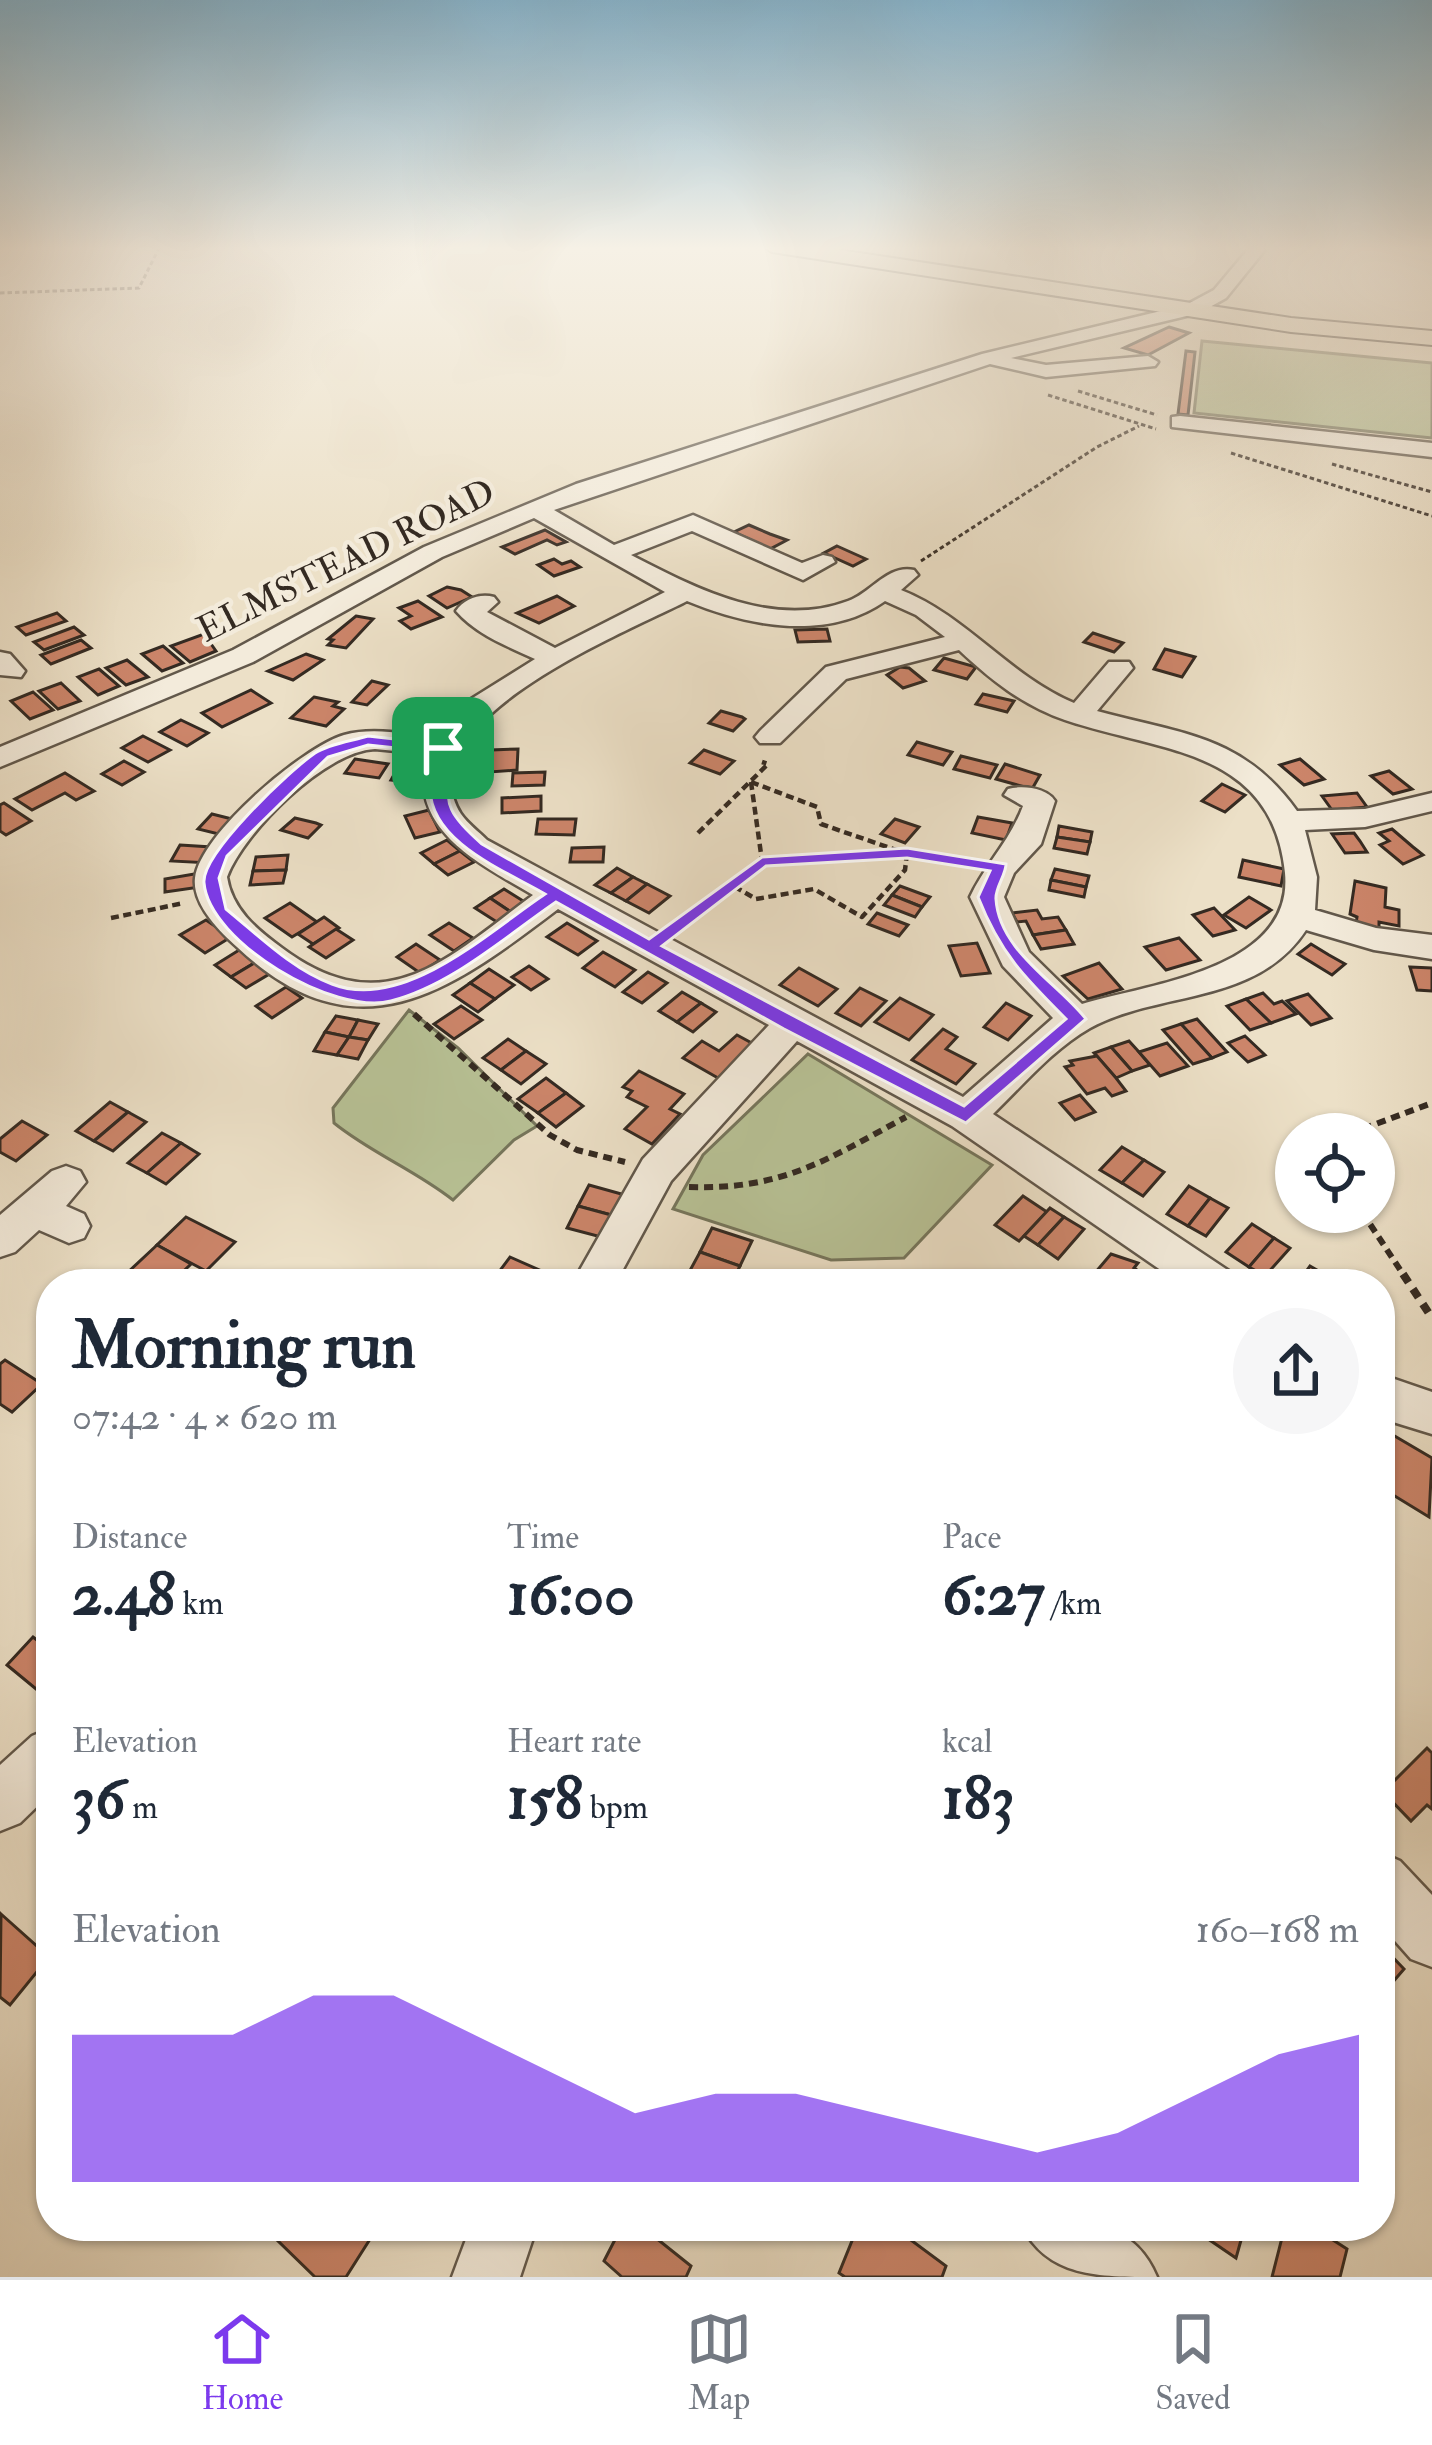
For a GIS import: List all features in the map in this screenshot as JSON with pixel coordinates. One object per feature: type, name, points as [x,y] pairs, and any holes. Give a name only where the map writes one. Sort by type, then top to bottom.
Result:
[{"type":"street","name":"ELMSTEAD ROAD","points":[[0,758],[243,656],[433,552],[535,509],[746,433],[1013,352]]},
{"type":"street","points":[[989,358],[1030,370],[1095,370],[1148,362]]},
{"type":"street","points":[[1180,422],[1432,450]]},
{"type":"street","points":[[535,509],[726,611],[802,619],[854,608],[897,583],[1016,686],[1079,715],[1171,735],[1211,751],[1264,788],[1290,821],[1303,894],[1298,916],[1281,940],[1237,967],[1077,1019],[966,1116]]},
{"type":"street","points":[[615,554],[693,522],[802,573],[823,562]]},
{"type":"street","points":[[686,592],[555,658],[481,705],[443,748],[437,771],[444,814],[476,848],[790,1025],[966,1116],[1192,1269]]},
{"type":"street","points":[[484,602],[469,610],[493,628],[555,658]]},
{"type":"street","points":[[770,737],[836,673],[965,640]]},
{"type":"street","points":[[1079,715],[1119,668]]},
{"type":"street","points":[[443,748],[368,741],[322,754],[219,854],[211,878],[213,900],[227,921],[323,988],[358,998],[386,996],[427,982],[556,894]]},
{"type":"street","points":[[1019,795],[1040,801],[1025,844],[1000,868],[987,897],[1015,958],[1077,1019]]},
{"type":"street","points":[[1290,821],[1365,818],[1432,802]]},
{"type":"street","points":[[1298,916],[1374,939],[1432,947]]},
{"type":"street","points":[[601,1269],[652,1178],[790,1025]]},
{"type":"street","points":[[0,1240],[57,1206]]},
{"type":"street","points":[[1395,1403],[1432,1413]]},
{"type":"street","points":[[0,1803],[36,1769]]},
{"type":"street","points":[[1395,1897],[1432,1938]]},
{"type":"street","points":[[486,2277],[499,2241]]},
{"type":"street","points":[[1074,2241],[1123,2277]]},
{"type":"path","points":[[897,583],[943,543],[1142,424]]},
{"type":"path","points":[[698,833],[751,782]]},
{"type":"path","points":[[751,782],[817,807],[821,824],[907,853],[1000,868]]},
{"type":"path","points":[[751,782],[762,862]]},
{"type":"path","points":[[650,946],[762,862],[907,853]]},
{"type":"path","points":[[730,884],[756,899],[814,889],[862,917],[904,870],[907,853]]},
{"type":"path","points":[[111,918],[154,906],[213,900]]},
{"type":"path","points":[[386,996],[458,1048],[536,1126],[574,1149],[652,1178],[735,1189],[763,1183],[856,1144],[916,1112],[932,1096]]},
{"type":"path","points":[[1395,1117],[1432,1103]]},
{"type":"path","points":[[1375,1233],[1432,1318]]},
{"type":"green space","points":[[1201,352],[1320,352],[1432,363],[1432,438],[1194,413]]},
{"type":"green space","points":[[409,1010],[458,1048],[537,1126],[514,1140],[453,1200],[334,1123],[333,1108]]},
{"type":"green space","points":[[808,1054],[992,1165],[904,1258],[831,1260],[673,1209],[703,1155]]},
{"type":"building","points":[[1186,352],[1195,352],[1188,415],[1178,414]]},
{"type":"building","points":[[749,525],[787,540],[770,549],[734,532]]},
{"type":"building","points":[[545,530],[566,542],[557,545],[547,540],[515,554],[502,547]]},
{"type":"building","points":[[837,546],[866,559],[853,566],[824,553]]},
{"type":"building","points":[[554,559],[580,567],[554,576],[538,565]]},
{"type":"building","points":[[447,587],[472,597],[447,608],[429,596]]},
{"type":"building","points":[[557,596],[574,606],[539,623],[517,613]]},
{"type":"building","points":[[418,601],[442,617],[411,629],[400,621],[411,616],[399,608]]},
{"type":"building","points":[[57,613],[66,621],[26,635],[17,627]]},
{"type":"building","points":[[356,616],[373,619],[346,648],[328,645],[333,640],[328,639]]},
{"type":"building","points":[[74,627],[84,635],[44,650],[34,642]]},
{"type":"building","points":[[827,629],[830,641],[798,642],[795,630]]},
{"type":"building","points":[[1093,633],[1123,643],[1114,652],[1084,642]]},
{"type":"building","points":[[204,634],[216,651],[190,662],[171,646]]},
{"type":"building","points":[[81,640],[91,648],[51,664],[41,655]]},
{"type":"building","points":[[163,646],[183,663],[162,671],[142,654]]},
{"type":"building","points":[[1165,649],[1195,657],[1182,677],[1154,669]]},
{"type":"building","points":[[306,654],[323,660],[293,680],[268,671]]},
{"type":"building","points":[[944,658],[976,667],[967,679],[934,670]]},
{"type":"building","points":[[127,660],[148,677],[126,685],[106,668]]},
{"type":"building","points":[[900,667],[925,681],[903,688],[887,675]]},
{"type":"building","points":[[99,669],[119,686],[98,695],[78,677]]},
{"type":"building","points":[[372,681],[388,685],[367,705],[352,702]]},
{"type":"building","points":[[61,683],[80,701],[58,709],[39,691]]},
{"type":"building","points":[[251,690],[271,703],[222,727],[202,713]]},
{"type":"building","points":[[33,692],[53,710],[30,719],[11,701]]},
{"type":"building","points":[[983,694],[1014,701],[1007,712],[976,704]]},
{"type":"building","points":[[314,697],[338,702],[333,706],[344,709],[326,726],[291,718]]},
{"type":"building","points":[[721,711],[745,719],[733,731],[709,723]]},
{"type":"building","points":[[423,714],[446,722],[433,733],[409,725]]},
{"type":"building","points":[[181,720],[208,733],[187,746],[160,732]]},
{"type":"building","points":[[143,736],[170,750],[148,762],[122,748]]},
{"type":"building","points":[[917,742],[952,752],[943,765],[908,755]]},
{"type":"building","points":[[518,749],[517,770],[490,772],[491,750]]},
{"type":"building","points":[[704,750],[734,761],[720,774],[690,763]]},
{"type":"building","points":[[961,756],[997,765],[990,778],[954,769]]},
{"type":"building","points":[[355,759],[388,764],[379,778],[345,773]]},
{"type":"building","points":[[1300,759],[1324,779],[1304,785],[1280,765]]},
{"type":"building","points":[[124,761],[144,772],[122,785],[102,774]]},
{"type":"building","points":[[400,764],[424,767],[415,783],[391,780]]},
{"type":"building","points":[[1005,764],[1040,775],[1032,789],[996,779]]},
{"type":"building","points":[[1389,771],[1412,789],[1393,794],[1371,776]]},
{"type":"building","points":[[545,772],[544,785],[512,786],[513,773]]},
{"type":"building","points":[[65,773],[94,791],[76,800],[65,793],[32,810],[15,799]]},
{"type":"building","points":[[1222,784],[1245,795],[1225,812],[1202,801]]},
{"type":"building","points":[[1357,793],[1367,807],[1332,810],[1322,796]]},
{"type":"building","points":[[541,796],[541,811],[502,813],[502,798]]},
{"type":"building","points":[[4,803],[31,821],[6,835],[0,831],[0,805]]},
{"type":"building","points":[[429,810],[440,832],[415,838],[405,816]]},
{"type":"building","points":[[212,814],[240,821],[231,837],[198,829]]},
{"type":"building","points":[[978,817],[1012,823],[1006,840],[972,833]]},
{"type":"building","points":[[295,818],[321,825],[308,838],[281,830]]},
{"type":"building","points":[[538,819],[576,819],[574,835],[536,834]]},
{"type":"building","points":[[895,819],[919,827],[905,843],[881,834]]},
{"type":"building","points":[[1059,826],[1092,832],[1090,842],[1057,837]]},
{"type":"building","points":[[1392,829],[1423,855],[1403,864],[1380,845],[1389,841],[1379,833]]},
{"type":"building","points":[[1354,833],[1367,852],[1345,853],[1332,834]]},
{"type":"building","points":[[1057,837],[1090,842],[1087,854],[1054,848]]},
{"type":"building","points":[[447,840],[460,851],[434,864],[421,853]]},
{"type":"building","points":[[180,845],[211,847],[210,863],[171,861]]},
{"type":"building","points":[[604,847],[603,862],[570,862],[572,848]]},
{"type":"building","points":[[460,851],[474,862],[448,875],[434,864]]},
{"type":"building","points":[[288,855],[286,870],[253,871],[256,857]]},
{"type":"building","points":[[1243,860],[1284,869],[1281,886],[1239,877]]},
{"type":"building","points":[[617,868],[633,877],[611,893],[595,885]]},
{"type":"building","points":[[1055,869],[1089,876],[1086,887],[1051,880]]},
{"type":"building","points":[[286,870],[283,883],[250,885],[253,871]]},
{"type":"building","points":[[200,873],[200,887],[165,892],[165,879]]},
{"type":"building","points":[[633,877],[647,884],[626,901],[611,893]]},
{"type":"building","points":[[1051,880],[1086,887],[1084,897],[1049,890]]},
{"type":"building","points":[[1355,881],[1386,888],[1385,907],[1399,910],[1399,926],[1379,922],[1379,929],[1356,924],[1357,917],[1350,914]]},
{"type":"building","points":[[647,884],[670,896],[649,913],[626,901]]},
{"type":"building","points":[[900,886],[930,897],[922,907],[892,895]]},
{"type":"building","points":[[504,889],[528,904],[514,914],[490,898]]},
{"type":"building","points":[[892,895],[922,907],[915,917],[884,905]]},
{"type":"building","points":[[1249,897],[1271,910],[1246,928],[1224,915]]},
{"type":"building","points":[[490,898],[514,914],[500,924],[475,908]]},
{"type":"building","points":[[290,903],[317,922],[292,937],[265,918]]},
{"type":"building","points":[[1214,908],[1235,930],[1213,936],[1193,915]]},
{"type":"building","points":[[1037,910],[1042,919],[1058,917],[1066,930],[1033,935],[1026,921],[1017,922],[1012,913]]},
{"type":"building","points":[[877,913],[908,925],[899,936],[868,924]]},
{"type":"building","points":[[324,917],[339,928],[313,944],[298,934]]},
{"type":"building","points":[[206,920],[231,937],[205,953],[180,935]]},
{"type":"building","points":[[449,923],[473,938],[454,951],[430,935]]},
{"type":"building","points":[[567,923],[597,941],[578,955],[547,937]]},
{"type":"building","points":[[336,929],[353,940],[326,958],[309,947]]},
{"type":"building","points":[[1066,930],[1074,944],[1041,949],[1033,935]]},
{"type":"building","points":[[1179,938],[1200,960],[1166,970],[1145,947]]},
{"type":"building","points":[[977,943],[990,973],[961,976],[949,946]]},
{"type":"building","points":[[416,944],[440,960],[420,973],[397,957]]},
{"type":"building","points":[[1311,944],[1345,964],[1332,975],[1298,954]]},
{"type":"building","points":[[244,947],[261,959],[231,977],[215,965]]},
{"type":"building","points":[[603,952],[635,970],[615,987],[583,968]]},
{"type":"building","points":[[261,959],[276,970],[246,988],[231,977]]},
{"type":"building","points":[[1099,963],[1122,989],[1088,999],[1063,976]]},
{"type":"building","points":[[529,966],[548,979],[531,990],[512,977]]},
{"type":"building","points":[[1410,967],[1432,968],[1432,991],[1417,990]]},
{"type":"building","points":[[799,968],[837,989],[818,1006],[780,985]]},
{"type":"building","points":[[489,969],[514,985],[495,999],[470,983]]},
{"type":"building","points":[[648,972],[667,983],[642,1003],[623,992]]},
{"type":"building","points":[[470,983],[495,999],[478,1012],[453,995]]},
{"type":"building","points":[[286,987],[302,998],[272,1018],[256,1006]]},
{"type":"building","points":[[860,988],[886,1001],[861,1026],[836,1013]]},
{"type":"building","points":[[682,992],[701,1003],[677,1022],[659,1011]]},
{"type":"building","points":[[1263,993],[1296,1014],[1271,1023],[1246,999]]},
{"type":"building","points":[[1308,994],[1331,1018],[1311,1025],[1287,1001]]},
{"type":"building","points":[[900,998],[933,1015],[909,1040],[875,1022]]},
{"type":"building","points":[[1246,999],[1271,1023],[1250,1030],[1227,1006]]},
{"type":"building","points":[[701,1003],[716,1012],[693,1032],[677,1022]]},
{"type":"building","points":[[1006,1003],[1031,1016],[1008,1040],[984,1027]]},
{"type":"building","points":[[461,1006],[482,1020],[454,1039],[434,1024]]},
{"type":"building","points":[[336,1016],[358,1020],[349,1037],[325,1032]]},
{"type":"building","points":[[1197,1019],[1227,1052],[1212,1058],[1181,1024]]},
{"type":"building","points":[[358,1020],[378,1024],[368,1040],[349,1037]]},
{"type":"building","points":[[1181,1024],[1212,1058],[1193,1064],[1163,1030]]},
{"type":"building","points":[[943,1029],[957,1037],[946,1049],[975,1064],[956,1084],[912,1060]]},
{"type":"building","points":[[325,1032],[349,1037],[337,1055],[314,1051]]},
{"type":"building","points":[[737,1035],[759,1047],[718,1078],[683,1058],[702,1041],[719,1051]]},
{"type":"building","points":[[1245,1036],[1265,1055],[1248,1062],[1228,1043]]},
{"type":"building","points":[[349,1037],[368,1040],[358,1059],[337,1055]]},
{"type":"building","points":[[508,1039],[526,1051],[501,1070],[483,1058]]},
{"type":"building","points":[[1129,1041],[1150,1065],[1132,1071],[1111,1047]]},
{"type":"building","points":[[1167,1043],[1188,1066],[1160,1076],[1139,1052]]},
{"type":"building","points":[[1111,1047],[1132,1071],[1116,1078],[1094,1053]]},
{"type":"building","points":[[526,1051],[546,1064],[521,1084],[501,1070]]},
{"type":"building","points":[[1097,1056],[1126,1091],[1112,1096],[1105,1088],[1087,1094],[1065,1067],[1073,1065],[1070,1061]]},
{"type":"building","points":[[639,1071],[684,1094],[670,1109],[680,1114],[652,1144],[625,1129],[647,1107],[627,1097],[632,1091],[623,1087]]},
{"type":"building","points":[[546,1078],[566,1093],[538,1113],[518,1099]]},
{"type":"building","points":[[566,1093],[583,1106],[556,1127],[538,1113]]},
{"type":"building","points":[[1080,1095],[1095,1112],[1075,1120],[1060,1103]]},
{"type":"building","points":[[110,1102],[128,1112],[94,1141],[76,1131]]},
{"type":"building","points":[[128,1112],[146,1122],[113,1151],[94,1141]]},
{"type":"building","points":[[22,1121],[47,1135],[16,1161],[0,1152],[0,1139]]},
{"type":"building","points":[[162,1133],[181,1143],[147,1173],[128,1163]]},
{"type":"building","points":[[181,1143],[199,1154],[166,1184],[147,1173]]},
{"type":"building","points":[[1122,1147],[1144,1160],[1122,1183],[1100,1170]]},
{"type":"building","points":[[1144,1160],[1164,1172],[1143,1196],[1122,1183]]},
{"type":"building","points":[[589,1185],[625,1195],[615,1216],[578,1206]]},
{"type":"building","points":[[1189,1186],[1210,1198],[1188,1226],[1167,1214]]},
{"type":"building","points":[[1023,1196],[1047,1212],[1019,1241],[995,1225]]},
{"type":"building","points":[[1210,1198],[1228,1208],[1206,1236],[1188,1226]]},
{"type":"building","points":[[578,1206],[615,1216],[605,1238],[567,1228]]},
{"type":"building","points":[[1050,1208],[1064,1217],[1038,1245],[1024,1236]]},
{"type":"building","points":[[186,1217],[235,1242],[208,1269],[157,1245]]},
{"type":"building","points":[[1064,1217],[1084,1229],[1058,1259],[1038,1245]]},
{"type":"building","points":[[1252,1224],[1274,1238],[1249,1267],[1226,1252]]},
{"type":"building","points":[[712,1228],[752,1241],[740,1266],[700,1252]]},
{"type":"building","points":[[1274,1238],[1290,1248],[1271,1269],[1249,1267]]},
{"type":"building","points":[[157,1245],[191,1264],[186,1269],[131,1269]]},
{"type":"building","points":[[700,1252],[740,1266],[738,1269],[691,1269]]},
{"type":"building","points":[[1111,1254],[1138,1263],[1136,1269],[1098,1269]]},
{"type":"building","points":[[510,1257],[537,1269],[501,1269]]},
{"type":"building","points":[[5,1360],[36,1380],[36,1390],[12,1412],[0,1404],[0,1364]]},
{"type":"building","points":[[1395,1436],[1432,1458],[1429,1517],[1395,1496]]},
{"type":"building","points":[[33,1637],[36,1639],[36,1689],[7,1665]]},
{"type":"building","points":[[1427,1748],[1432,1753],[1432,1809],[1427,1805],[1411,1821],[1395,1804],[1395,1780]]},
{"type":"building","points":[[1,1914],[36,1945],[36,1973],[10,2005],[0,1997]]},
{"type":"building","points":[[278,2241],[369,2241],[346,2277],[315,2277]]},
{"type":"building","points":[[614,2241],[660,2241],[691,2266],[686,2277],[622,2277],[604,2261]]},
{"type":"building","points":[[852,2241],[912,2241],[946,2266],[942,2277],[845,2277],[839,2273]]},
{"type":"building","points":[[1211,2241],[1241,2241],[1236,2258]]},
{"type":"building","points":[[1281,2241],[1334,2241],[1347,2249],[1340,2277],[1272,2277]]},
{"type":"route","points":[[443,748],[368,741],[351,742],[322,754],[219,854],[211,878],[218,911],[323,988],[358,998],[386,996],[427,982],[556,894],[650,946],[790,1025],[905,1080],[966,1116],[1077,1019],[1015,958],[1001,935],[987,897],[1000,868],[907,853],[762,862],[650,946],[476,848],[458,832],[444,814],[437,792],[443,748]]}]
